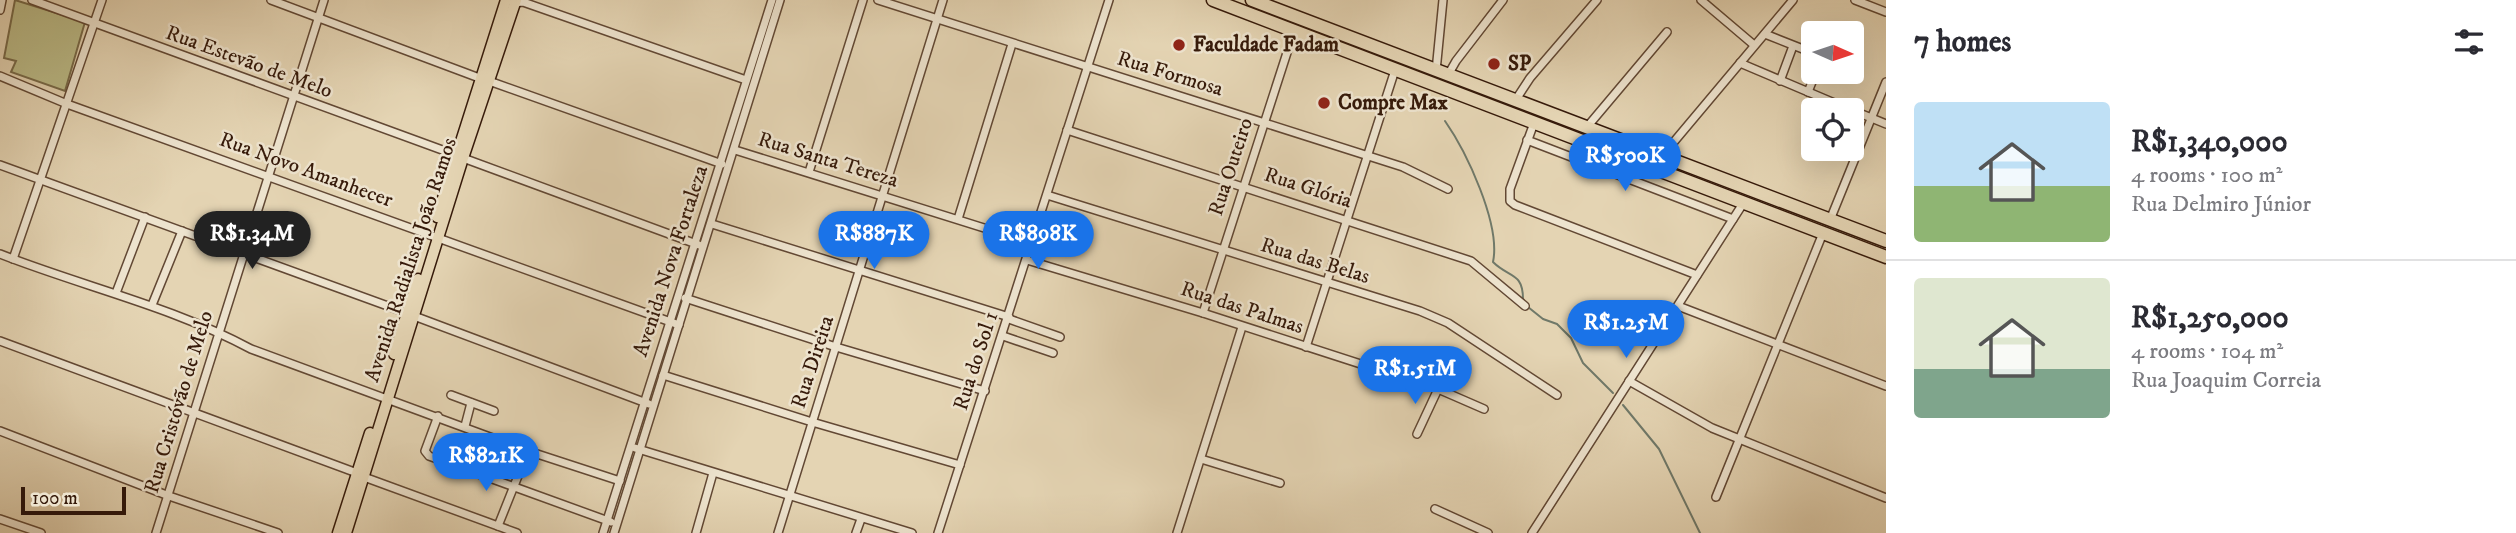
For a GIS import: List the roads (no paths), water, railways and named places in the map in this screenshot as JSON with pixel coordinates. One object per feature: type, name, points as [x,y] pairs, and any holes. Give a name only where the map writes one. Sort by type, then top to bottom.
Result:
[{"type":"highway","points":[[1213,0],[1886,257]]},
{"type":"highway","points":[[1252,0],[1886,242]]},
{"type":"main road","name":"Avenida Radialista João Ramos","points":[[346,533],[361,475],[459,157],[513,1]]},
{"type":"main road","name":"Avenida Radialista João Ramos","points":[[338,533],[361,475]]},
{"type":"street","points":[[0,10],[2,0]]},
{"type":"street","name":"Rua Estevão de Melo","points":[[32,0],[704,247]]},
{"type":"street","points":[[13,259],[102,0]]},
{"type":"street","name":"Rua Santa Tereza","points":[[271,0],[485,80],[730,166]]},
{"type":"street","name":"Rua Cristóvão de Melo","points":[[156,533],[324,0]]},
{"type":"street","name":"Avenida Nova Fortaleza","points":[[603,533],[772,0]]},
{"type":"street","name":"Avenida Nova Fortaleza","points":[[614,533],[780,0]]},
{"type":"street","points":[[809,172],[863,0]]},
{"type":"street","name":"Rua Formosa","points":[[878,0],[1264,121],[1417,172],[1448,189]]},
{"type":"street","name":"Rua Direita","points":[[778,533],[943,0]]},
{"type":"street","name":"Rua do Sol 1","points":[[938,533],[1109,0]]},
{"type":"street","points":[[1442,73],[1443,0]]},
{"type":"street","points":[[1442,73],[1456,61],[1503,0]]},
{"type":"street","points":[[1515,101],[1530,78],[1597,0]]},
{"type":"street","points":[[1701,0],[1754,45]]},
{"type":"street","points":[[1662,157],[1793,0]]},
{"type":"street","points":[[1855,0],[1886,12]]},
{"type":"street","points":[[513,1],[754,83]]},
{"type":"street","name":"Rua Outeiro","points":[[1203,313],[1294,31]]},
{"type":"street","points":[[1587,127],[1667,32]]},
{"type":"street","points":[[1765,34],[1801,49]]},
{"type":"street","points":[[958,219],[1012,44]]},
{"type":"street","points":[[1780,81],[1793,46]]},
{"type":"street","points":[[1740,63],[1822,98]]},
{"type":"street","points":[[1306,347],[1395,70]]},
{"type":"street","name":"Rua Novo Amanhecer","points":[[0,76],[67,104],[679,325]]},
{"type":"street","points":[[1830,220],[1886,82]]},
{"type":"street","points":[[1808,92],[1811,84]]},
{"type":"street","points":[[1864,116],[1886,124]]},
{"type":"street","points":[[1534,122],[1510,189],[1510,201],[1697,275]]},
{"type":"street","name":"Rua Glória","points":[[1067,130],[1471,261],[1525,306]]},
{"type":"street","points":[[1527,141],[1733,219]]},
{"type":"street","name":"Rua Santa Tereza","points":[[735,150],[1032,243]]},
{"type":"street","points":[[0,165],[654,405]]},
{"type":"street","name":"Rua das Belas","points":[[1047,195],[1434,317],[1557,395]]},
{"type":"street","points":[[1532,533],[1744,202]]},
{"type":"street","points":[[116,293],[145,217]]},
{"type":"street","points":[[712,224],[1009,318],[1060,337]]},
{"type":"street","points":[[152,305],[182,232]]},
{"type":"street","points":[[1716,497],[1823,233]]},
{"type":"street","points":[[0,254],[152,305],[218,331],[251,349],[620,481]]},
{"type":"street","name":"Rua das Palmas","points":[[1027,260],[1203,313],[1438,389],[1484,409]]},
{"type":"street","points":[[678,296],[985,391]]},
{"type":"street","points":[[1678,306],[1886,386]]},
{"type":"street","points":[[1177,533],[1242,327]]},
{"type":"street","points":[[1003,336],[1053,353]]},
{"type":"street","points":[[0,341],[517,533]]},
{"type":"street","points":[[663,375],[960,465]]},
{"type":"street","points":[[1629,381],[1689,417],[1738,440],[1886,498]]},
{"type":"street","points":[[1417,435],[1438,389]]},
{"type":"street","points":[[451,396],[494,411]]},
{"type":"street","points":[[465,426],[471,403]]},
{"type":"street","points":[[438,416],[425,453],[437,460],[617,524]]},
{"type":"street","points":[[0,431],[169,496],[278,533]]},
{"type":"street","points":[[631,447],[912,533]]},
{"type":"street","points":[[498,526],[528,450]]},
{"type":"street","points":[[1201,459],[1280,484]]},
{"type":"street","points":[[696,533],[713,473]]},
{"type":"street","points":[[1435,509],[1488,533]]},
{"type":"street","points":[[0,519],[41,533]]},
{"type":"street","points":[[856,533],[861,519]]},
{"type":"waterway","points":[[1445,121],[1480,188],[1492,228],[1493,262],[1518,280],[1523,299]]},
{"type":"waterway","points":[[1528,307],[1543,319],[1557,324],[1571,338],[1583,363],[1613,393]]},
{"type":"waterway","points":[[1623,405],[1659,449],[1700,533]]},
{"type":"place","name":"Faculdade Fadam","points":[[1179,45]]},
{"type":"place","name":"SP","points":[[1494,64]]},
{"type":"place","name":"Compre Max","points":[[1324,103]]}]
